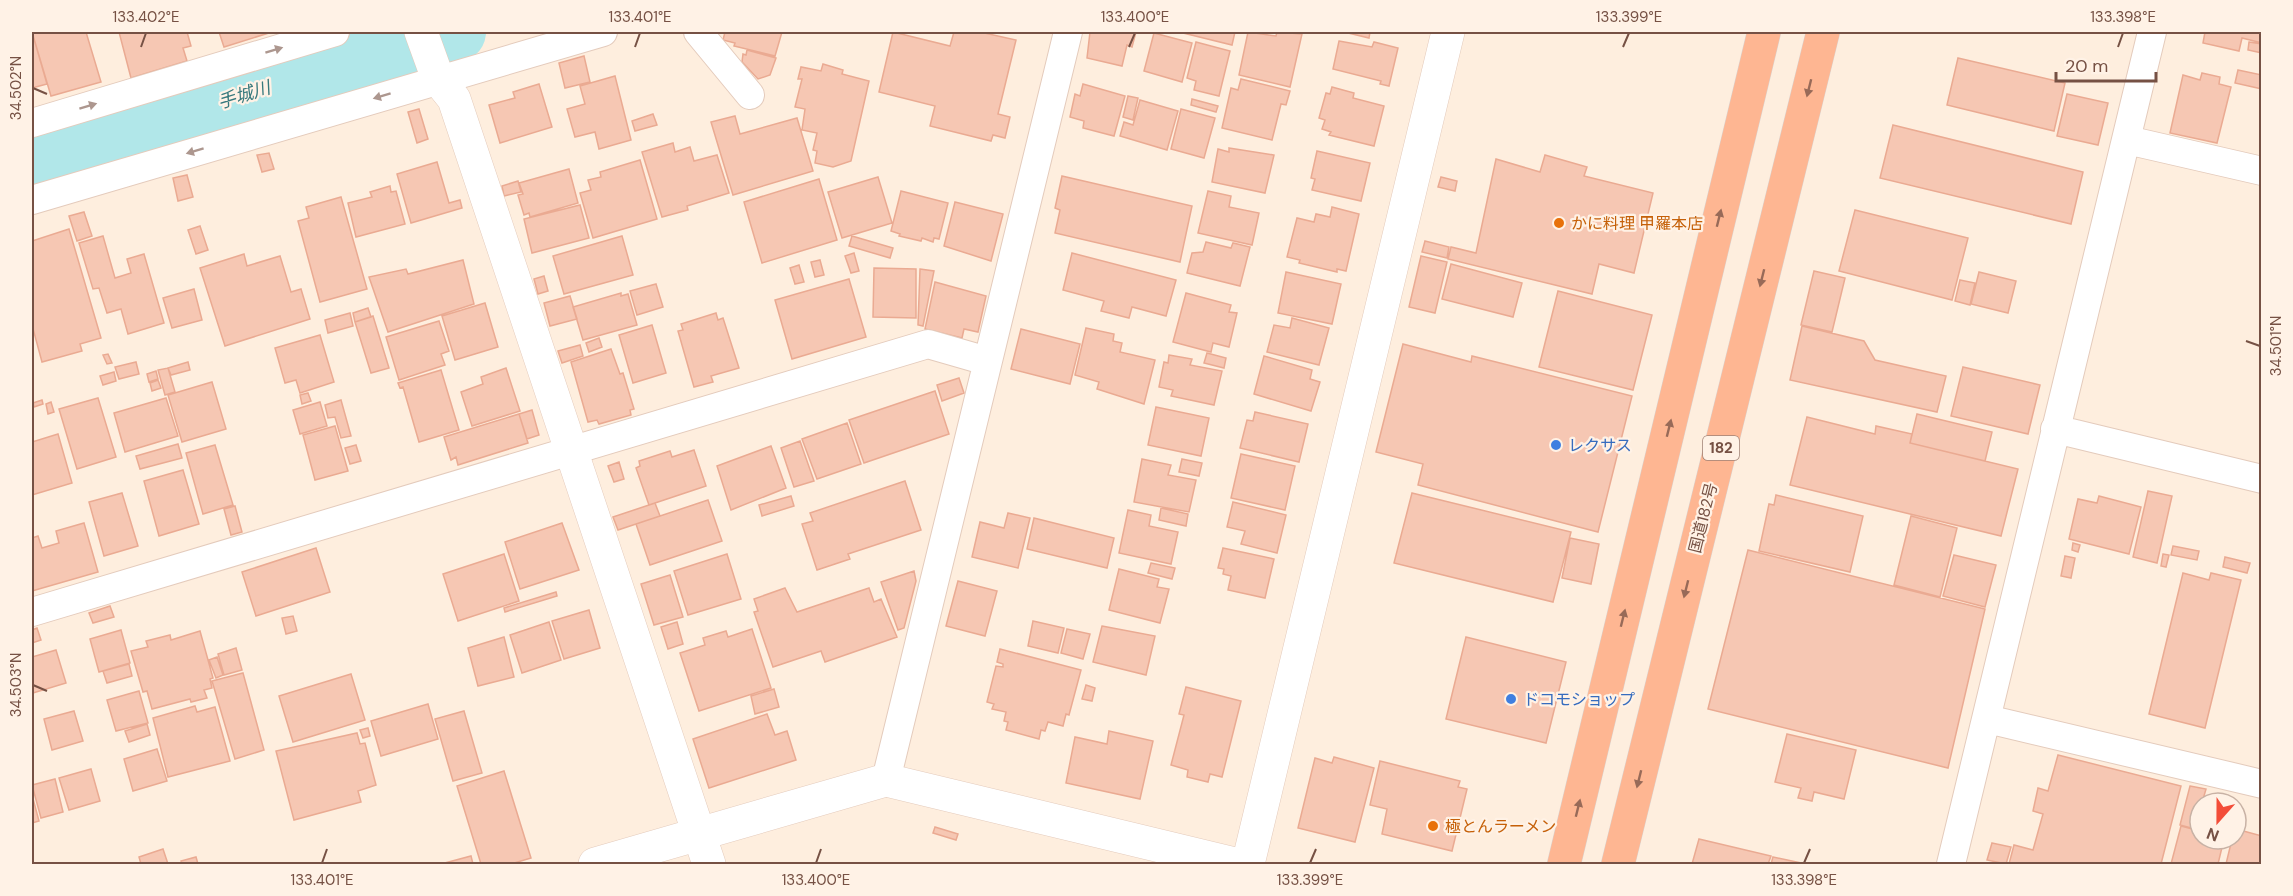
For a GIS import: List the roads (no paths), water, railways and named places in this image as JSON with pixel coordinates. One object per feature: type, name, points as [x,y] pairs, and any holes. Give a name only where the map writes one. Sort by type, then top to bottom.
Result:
[{"type":"highway","points":[[1564,864],[1764,32]]},
{"type":"highway","name":"国道182号","points":[[1618,864],[1823,32]]},
{"type":"street","points":[[32,123],[335,32]]},
{"type":"street","points":[[422,32],[435,73],[454,99],[709,864]]},
{"type":"street","points":[[32,200],[435,73],[603,32]]},
{"type":"street","points":[[698,32],[750,96]]},
{"type":"street","points":[[886,780],[1068,32]]},
{"type":"street","points":[[1248,864],[1449,32]]},
{"type":"street","points":[[1950,864],[2152,32]]},
{"type":"street","points":[[2127,140],[2262,171]]},
{"type":"street","points":[[32,612],[570,449],[928,344],[987,361]]},
{"type":"street","points":[[2055,429],[2262,479]]},
{"type":"street","points":[[1987,719],[2262,784]]},
{"type":"street","points":[[595,864],[886,780],[1235,864]]},
{"type":"waterway","name":"手城川","points":[[32,159],[456,32]]},
{"type":"place","name":"かに料理 甲羅本店","points":[[1559,223]]},
{"type":"place","name":"レクサス","points":[[1556,445]]},
{"type":"place","name":"ドコモショップ","points":[[1511,699]]},
{"type":"place","name":"極とんラーメン","points":[[1433,826]]}]
